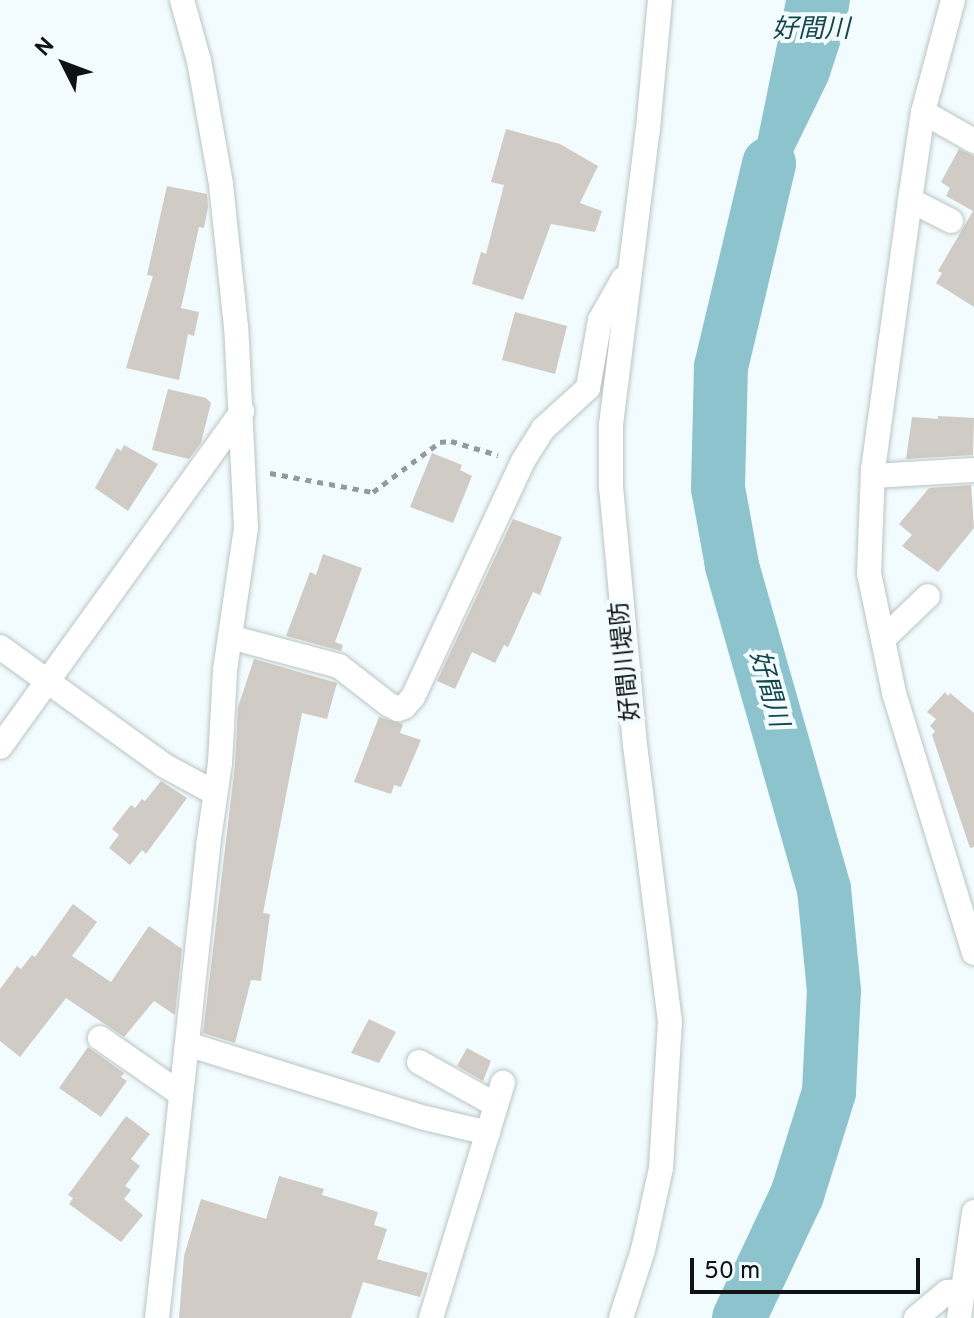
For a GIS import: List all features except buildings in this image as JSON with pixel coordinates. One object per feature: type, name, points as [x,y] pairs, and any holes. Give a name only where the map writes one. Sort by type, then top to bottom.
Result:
[{"type":"street","points":[[157,1318],[230,637],[246,528],[242,411],[221,184],[199,61],[182,0]]},
{"type":"street","name":"好間川堤防","points":[[621,1318],[640,1262],[661,1168],[670,1022],[635,745],[611,486],[611,425],[648,129],[660,0]]},
{"type":"street","points":[[953,0],[923,112],[910,200],[873,476],[869,573],[894,693],[974,953]]},
{"type":"street","points":[[923,112],[974,141]]},
{"type":"street","points":[[910,200],[951,221]]},
{"type":"street","points":[[230,637],[339,666],[388,704],[398,709],[404,707],[413,697],[522,463],[543,429],[588,388],[600,320],[616,288],[628,278]]},
{"type":"street","points":[[0,747],[242,411]]},
{"type":"street","points":[[873,476],[974,470]]},
{"type":"street","points":[[883,639],[928,596]]},
{"type":"street","points":[[0,647],[165,766],[215,793]]},
{"type":"street","points":[[100,1038],[181,1094]]},
{"type":"street","points":[[187,1044],[421,1117],[488,1133]]},
{"type":"street","points":[[419,1062],[500,1094],[431,1318]]},
{"type":"street","points":[[959,1318],[974,1212]]},
{"type":"street","points":[[916,1318],[947,1292],[961,1291]]},
{"type":"path","points":[[245,468],[368,493],[381,488],[430,446],[440,442],[451,441],[522,463]]},
{"type":"water","name":"好間川","points":[[786,0],[850,0],[846,26],[828,81],[728,285]]},
{"type":"waterway","name":"好間川","points":[[739,1318],[797,1195],[829,1092],[834,991],[824,889],[732,565],[718,488],[721,367],[769,164]]}]
